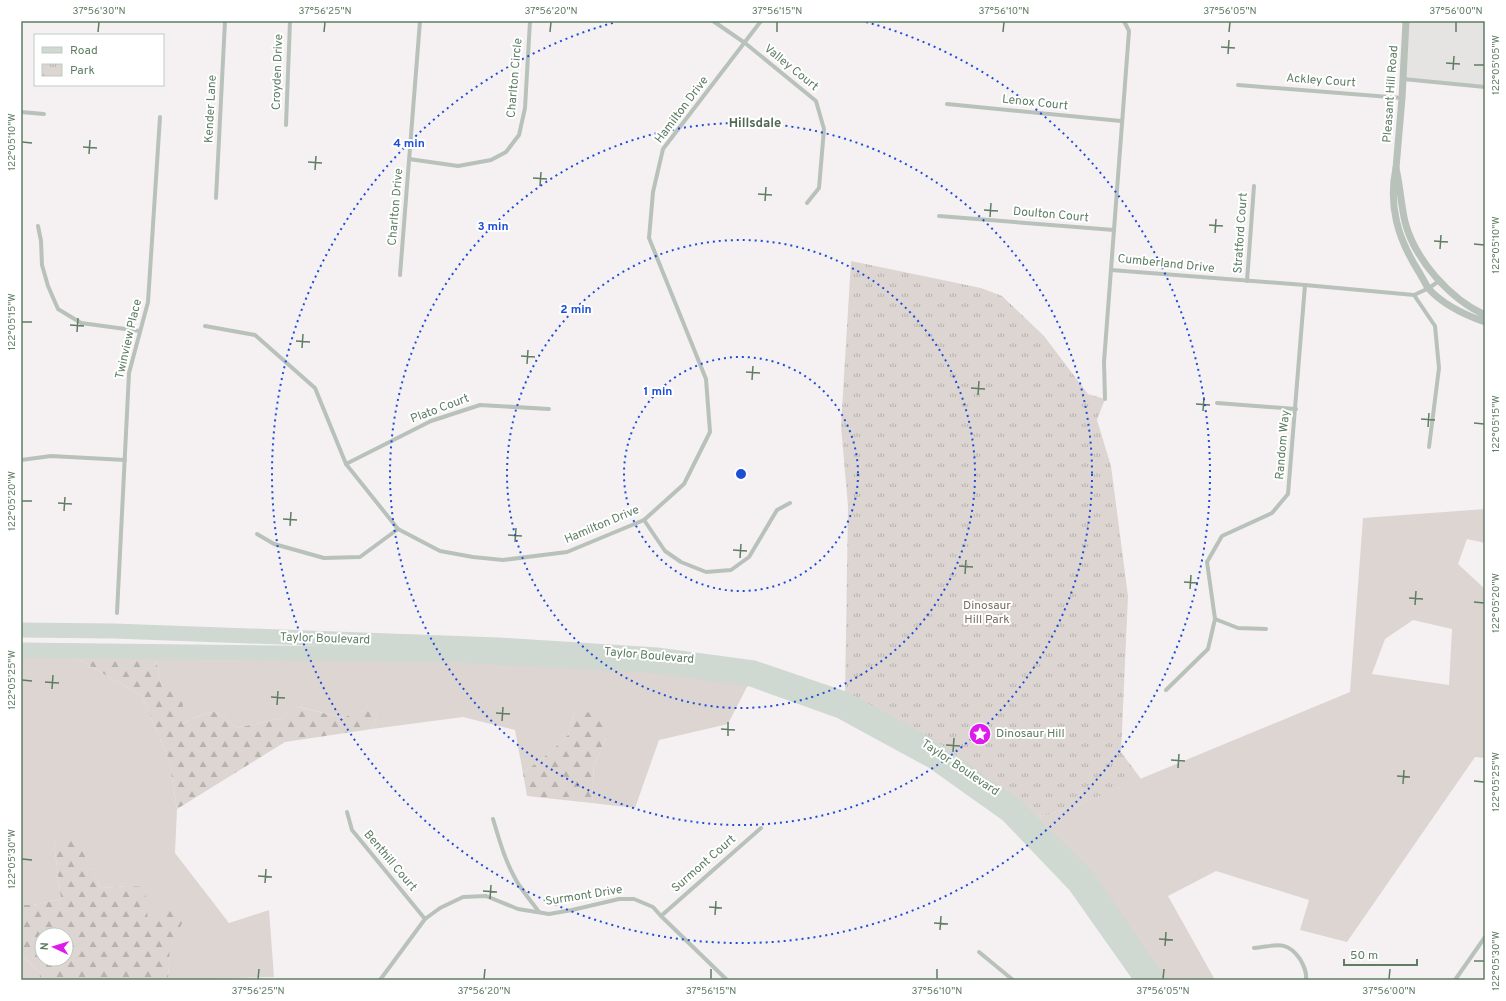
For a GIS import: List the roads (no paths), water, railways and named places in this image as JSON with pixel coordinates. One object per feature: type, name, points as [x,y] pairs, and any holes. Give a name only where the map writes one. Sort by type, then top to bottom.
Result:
[{"type":"main road","name":"Taylor Boulevard","points":[[21,630],[114,631],[499,645],[657,655],[754,668],[845,699],[932,748],[1014,805],[1088,877],[1153,973],[1155,980]]},
{"type":"main road","name":"Taylor Boulevard","points":[[21,650],[455,656],[651,665],[751,679],[840,711],[932,761],[1008,815],[1075,885],[1142,980]]},
{"type":"street","name":"Kender Lane","points":[[216,198],[225,21]]},
{"type":"street","name":"Croyden Drive","points":[[286,124],[290,21]]},
{"type":"street","name":"Charlton Drive","points":[[400,275],[420,21]]},
{"type":"street","name":"Charlton Circle","points":[[410,159],[458,166],[491,160],[506,152],[519,135],[525,108],[530,21]]},
{"type":"street","name":"Valley Court","points":[[713,21],[745,43],[816,101],[824,129],[820,188],[807,203]]},
{"type":"street","name":"Hamilton Drive","points":[[205,326],[255,335],[315,388],[346,464],[398,529],[440,552],[503,560],[567,552],[644,520],[684,484],[710,432],[706,379],[649,238],[652,192],[664,149],[761,21]]},
{"type":"street","name":"Cumberland Drive","points":[[1124,21],[1129,30],[1111,270],[1414,295]]},
{"type":"street","name":"Pleasant Hill Road","points":[[1406,21],[1402,98],[1396,168],[1393,184],[1393,198],[1398,228],[1407,254],[1429,288],[1452,308],[1471,318],[1485,322]]},
{"type":"street","points":[[1403,79],[1485,87]]},
{"type":"street","name":"Ackley Court","points":[[1238,85],[1402,98]]},
{"type":"street","name":"Lenox Court","points":[[946,104],[1121,121]]},
{"type":"street","points":[[21,112],[44,114]]},
{"type":"street","name":"Twinview Place","points":[[117,613],[129,373],[148,302],[160,117]]},
{"type":"street","name":"Pleasant Hill Road","points":[[1396,168],[1406,224],[1416,248],[1439,281],[1466,305],[1485,315]]},
{"type":"street","name":"Stratford Court","points":[[1247,281],[1254,186]]},
{"type":"street","name":"Doulton Court","points":[[939,216],[1114,230]]},
{"type":"street","points":[[38,226],[44,272],[48,286],[58,309],[81,323],[140,332]]},
{"type":"street","points":[[1105,399],[1104,362],[1111,270]]},
{"type":"street","points":[[1429,447],[1439,368],[1435,326],[1414,295],[1429,288],[1439,281]]},
{"type":"street","name":"Random Way","points":[[1166,690],[1208,649],[1215,619],[1207,562],[1222,536],[1272,513],[1288,494],[1296,408],[1304,285]]},
{"type":"street","points":[[1217,403],[1296,408]]},
{"type":"street","name":"Plato Court","points":[[346,464],[431,421],[480,405],[549,409]]},
{"type":"street","points":[[21,460],[51,456],[125,460]]},
{"type":"street","points":[[644,520],[664,551],[681,562],[706,572],[731,570],[748,557],[777,510],[790,503]]},
{"type":"street","points":[[257,534],[274,544],[324,558],[360,556],[398,529]]},
{"type":"street","points":[[1215,619],[1238,628],[1266,629]]},
{"type":"street","name":"Benthill Court","points":[[346,812],[352,830],[425,919]]},
{"type":"street","points":[[494,819],[498,836],[516,881],[539,912]]},
{"type":"street","name":"Surmont Court","points":[[660,916],[761,828]]},
{"type":"street","name":"Surmont Drive","points":[[380,980],[425,919],[440,908],[463,897],[486,896],[518,909],[549,914],[619,899],[634,899],[653,907],[660,916],[727,980]]},
{"type":"street","points":[[1455,980],[1485,937]]},
{"type":"street","points":[[1254,948],[1282,945],[1293,950],[1305,967],[1306,980]]},
{"type":"street","points":[[979,952],[1014,980]]},
{"type":"place","name":"Dinosaur Hill","points":[[980,734]]},
{"type":"district","name":"Hillsdale","points":[[755,124]]},
{"type":"park label","name":"Dinosaur Hill Park","points":[[987,613]]}]
